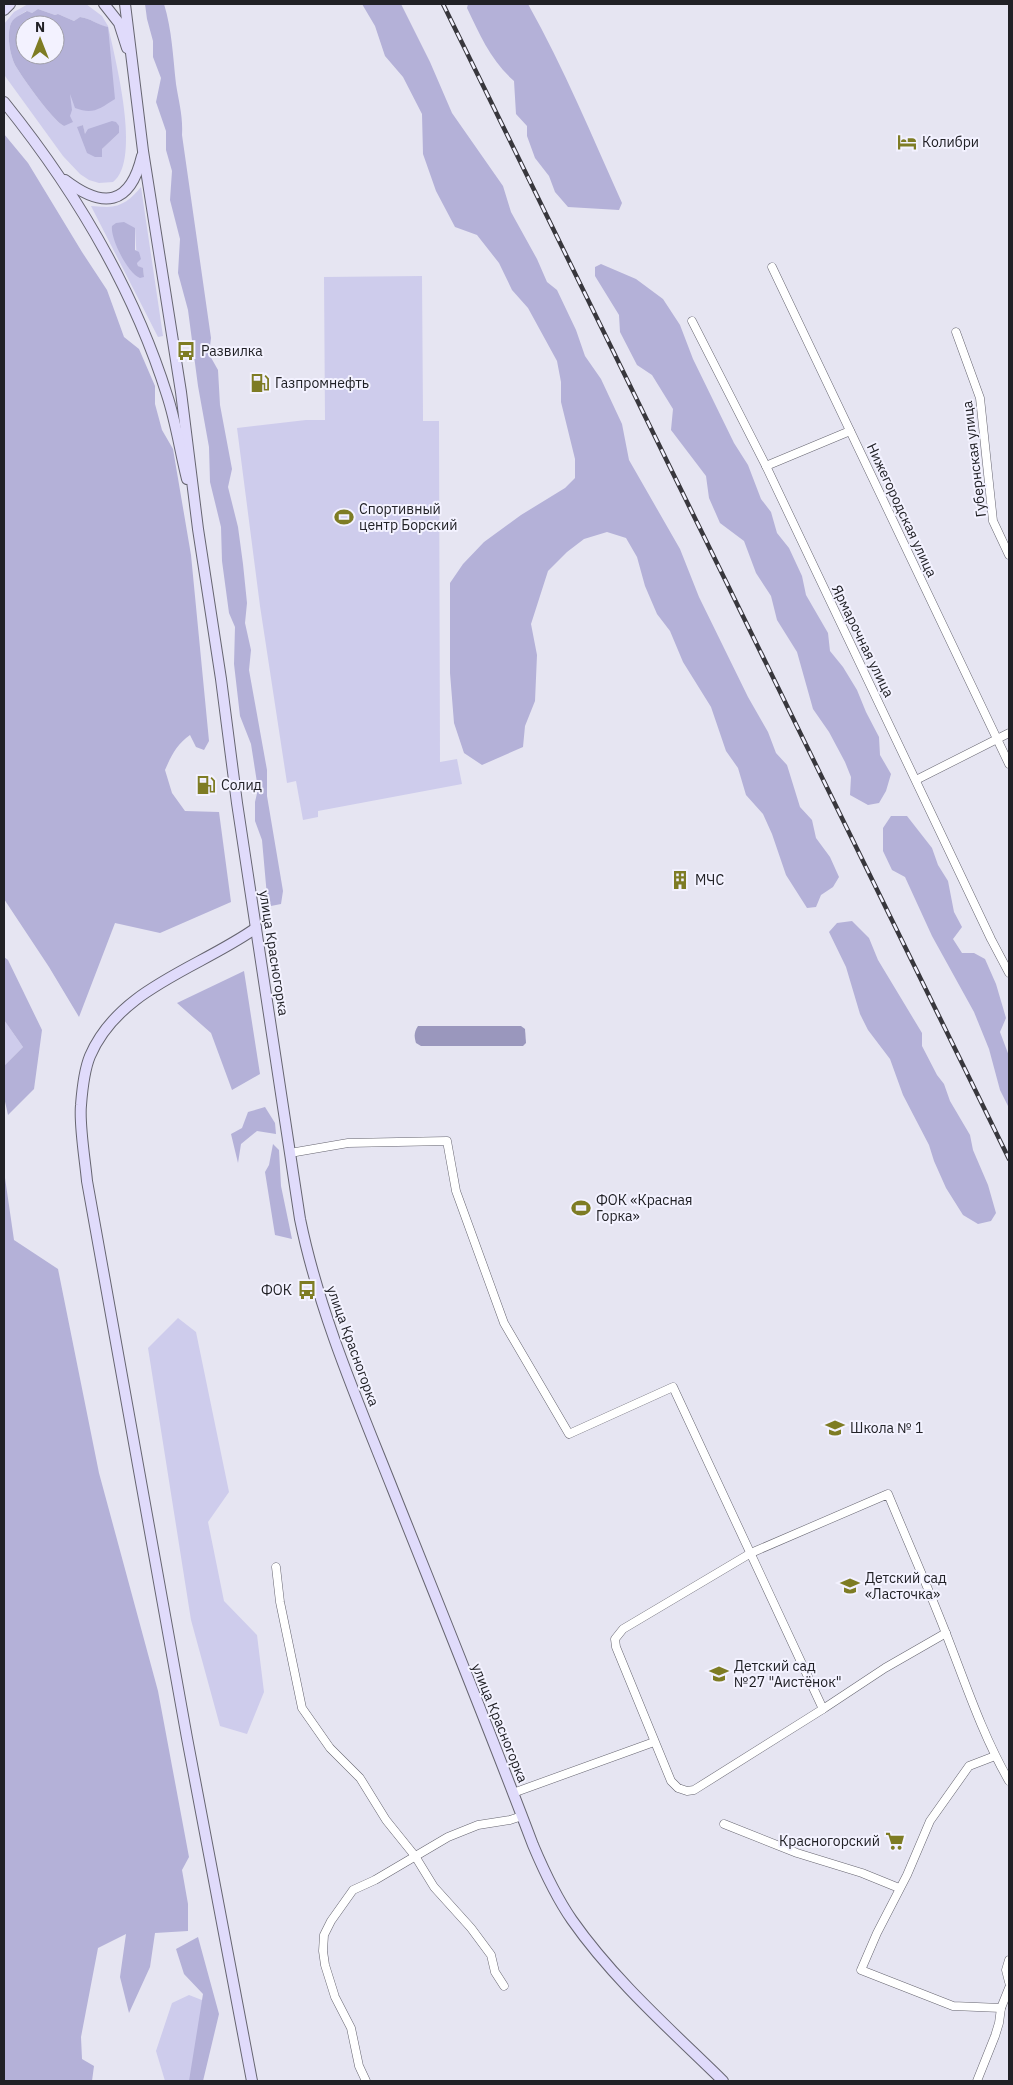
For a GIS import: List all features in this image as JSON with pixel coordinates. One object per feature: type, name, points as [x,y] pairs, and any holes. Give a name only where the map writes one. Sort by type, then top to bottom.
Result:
[{"type":"main road","points":[[4,10],[10,4]]},
{"type":"main road","points":[[104,4],[119,23],[132,63]]},
{"type":"main road","points":[[125,4],[143,151],[181,392],[198,529]]},
{"type":"main road","points":[[4,102],[60,176],[104,249],[126,293],[144,333],[167,395],[198,529]]},
{"type":"main road","points":[[60,176],[80,191],[93,197],[102,199],[116,196],[125,192],[133,183],[143,151]]},
{"type":"main road","name":"улица Красногорка","points":[[198,529],[290,1153],[308,1256],[329,1322],[370,1431],[543,1868],[571,1919],[634,1992],[723,2081]]},
{"type":"main road","points":[[252,2081],[187,1738],[87,1181],[80,1106],[89,1058],[106,1028],[148,991],[240,940],[256,928]]},
{"type":"street","name":"Нижегородская улица","points":[[772,267],[1009,764]]},
{"type":"street","name":"Ярмарочная улица","points":[[692,321],[766,466],[1009,973]]},
{"type":"street","name":"Губернская улица","points":[[956,332],[980,398],[993,521],[1009,555]]},
{"type":"street","points":[[766,466],[850,431]]},
{"type":"street","points":[[916,780],[1009,733]]},
{"type":"street","points":[[290,1153],[357,1142],[447,1141],[456,1191],[504,1324],[569,1434],[673,1387],[823,1709]]},
{"type":"street","points":[[946,1633],[885,1668],[694,1790],[687,1791],[678,1788],[671,1782],[616,1647],[615,1639],[618,1633],[751,1553],[888,1494],[946,1633],[970,1698],[995,1756],[1009,1781]]},
{"type":"street","points":[[276,1567],[280,1602],[302,1708],[330,1748],[360,1778],[386,1820],[415,1856],[434,1887],[471,1928],[491,1955],[495,1972],[504,1986]]},
{"type":"street","points":[[513,1793],[654,1742]]},
{"type":"street","points":[[995,1756],[969,1766],[930,1821],[907,1875],[877,1933],[861,1970],[953,2006],[1000,2008]]},
{"type":"street","points":[[366,2081],[359,2066],[351,2028],[328,1979],[323,1951],[324,1935],[331,1921],[353,1890],[375,1880],[462,1830],[522,1816]]},
{"type":"street","points":[[724,1824],[797,1853],[862,1873],[899,1888]]},
{"type":"street","points":[[1009,1960],[1006,1970],[1009,1982]]},
{"type":"street","points":[[977,2081],[999,2023],[1000,2008],[1009,1988]]},
{"type":"shaded area","points":[[28,4],[86,4],[102,16],[108,26],[116,61],[126,132],[125,153],[121,171],[113,182],[99,183],[89,180],[80,174],[63,156],[5,76],[4,24],[14,12]],"holes":[[[38,9],[55,15],[65,15],[65,17],[74,21],[80,17],[107,27],[68,88],[70,115],[64,126],[46,108],[15,65],[9,41],[9,31],[15,15],[26,11],[32,13]],[[83,125],[85,135],[119,133],[102,149],[102,156],[78,127]]]},
{"type":"shaded area","points":[[145,4],[164,4],[169,24],[182,135],[211,338],[209,354],[218,370],[220,405],[232,469],[228,487],[238,527],[243,564],[247,603],[245,623],[251,650],[249,670],[267,770],[267,796],[283,891],[281,904],[271,906],[267,896],[262,840],[255,821],[255,802],[258,789],[251,744],[240,716],[234,664],[235,627],[229,613],[222,561],[221,527],[210,482],[209,447],[198,386],[188,310],[178,273],[180,239],[170,200],[172,171],[166,150],[166,131],[156,102],[161,78],[153,57],[153,41]]},
{"type":"shaded area","points":[[362,4],[401,4],[430,62],[452,113],[503,186],[511,212],[537,259],[547,282],[557,290],[576,330],[585,356],[601,379],[622,424],[629,460],[680,549],[699,597],[748,697],[768,732],[776,753],[787,765],[800,807],[812,820],[816,838],[830,857],[839,877],[833,887],[821,895],[816,907],[807,908],[786,875],[763,814],[746,795],[738,768],[726,751],[711,707],[683,662],[670,631],[657,614],[645,586],[637,557],[626,538],[607,532],[584,539],[567,552],[548,571],[531,624],[537,655],[535,701],[525,726],[523,747],[482,765],[464,753],[454,723],[450,673],[450,583],[463,564],[484,542],[521,515],[565,488],[575,478],[575,459],[561,402],[561,382],[557,361],[528,308],[512,290],[499,263],[477,235],[455,227],[436,191],[423,154],[422,114],[403,77],[385,56],[375,26]]},
{"type":"shaded area","points":[[468,4],[528,4],[566,77],[589,127],[622,203],[619,210],[568,207],[555,192],[549,176],[535,158],[527,136],[527,126],[516,114],[514,81],[499,65],[487,47],[467,8]]},
{"type":"shaded area","points":[[38,9],[55,15],[20,15],[27,11],[32,13]]},
{"type":"shaded area","points":[[65,17],[74,21],[80,17],[91,20],[108,27],[115,99],[96,110],[87,111],[75,108],[70,94],[72,110],[70,116],[73,122],[64,126],[38,98],[15,65],[65,65]]},
{"type":"shaded area","points":[[15,19],[15,65],[9,41],[9,31]]},
{"type":"shaded area","points":[[112,121],[116,122],[119,126],[119,133],[102,149],[102,157],[95,157],[87,153],[77,127],[83,125],[85,134],[88,129]]},
{"type":"shaded area","points":[[4,134],[28,163],[107,290],[124,337],[139,349],[155,386],[155,404],[162,430],[173,449],[191,555],[209,741],[204,750],[196,747],[190,735],[181,742],[165,770],[172,793],[185,811],[219,812],[231,902],[160,933],[115,923],[79,1017],[49,967],[4,899]]},
{"type":"shaded area","points":[[141,187],[163,336],[158,337],[91,206],[112,207],[126,201]],"holes":[[[112,226],[135,228],[137,263],[143,269],[144,277]]]},
{"type":"shaded area","points":[[124,222],[135,228],[135,250],[139,252],[141,259],[137,263],[138,266],[143,268],[144,277],[140,278],[130,270],[114,239],[112,226],[116,223]]},
{"type":"shaded area","points":[[601,264],[636,279],[663,299],[680,325],[693,359],[734,443],[748,465],[761,499],[771,512],[777,533],[789,548],[802,576],[806,595],[828,633],[830,651],[843,667],[857,690],[879,737],[880,755],[891,774],[886,791],[879,803],[868,805],[850,795],[851,777],[829,732],[813,709],[797,652],[777,620],[771,596],[756,573],[744,541],[720,523],[709,498],[706,476],[671,430],[673,409],[652,375],[637,365],[620,332],[619,315],[595,276],[595,267]]},
{"type":"shaded area","name":"Спортивный центр Борский","points":[[422,276],[423,421],[439,421],[440,762],[457,759],[462,784],[318,811],[318,817],[303,820],[296,781],[287,783],[260,606],[237,428],[306,420],[325,420],[324,277]]},
{"type":"shaded area","points":[[891,816],[907,816],[932,848],[938,865],[948,881],[954,912],[962,927],[953,939],[962,953],[974,953],[985,959],[996,984],[1006,1018],[1000,1032],[1009,1056],[1009,1108],[1000,1090],[989,1049],[974,1012],[932,936],[905,877],[892,870],[883,851],[883,828]]},
{"type":"shaded area","points":[[852,921],[869,938],[878,960],[922,1033],[922,1046],[970,1135],[973,1150],[988,1185],[996,1213],[991,1221],[978,1224],[963,1215],[946,1188],[929,1145],[903,1095],[890,1059],[868,1030],[860,1014],[846,967],[829,932],[837,923]]},
{"type":"shaded area","points":[[4,957],[8,960],[42,1030],[34,1089],[8,1115],[4,1097],[4,1066],[23,1047],[4,1020]]},
{"type":"shaded area","points":[[244,971],[260,1074],[232,1090],[211,1033],[177,1003]]},
{"type":"shaded area","points":[[4,1020],[23,1047],[4,1066]]},
{"type":"shaded area","points":[[418,1026],[521,1026],[525,1029],[526,1043],[523,1046],[421,1046],[416,1043],[415,1038]]},
{"type":"shaded area","points":[[265,1107],[275,1123],[276,1134],[257,1131],[241,1144],[238,1163],[231,1134],[242,1128],[248,1112]]},
{"type":"shaded area","points":[[273,1144],[279,1150],[281,1186],[292,1239],[275,1235],[265,1172],[269,1165]]},
{"type":"shaded area","points":[[4,1171],[14,1240],[58,1269],[99,1473],[158,1691],[189,1857],[182,1870],[188,1904],[188,1931],[155,1933],[150,1967],[129,2013],[120,1977],[126,1934],[98,1948],[81,2037],[82,2059],[94,2066],[92,2081],[4,2081]]},
{"type":"shaded area","points":[[178,1318],[196,1332],[229,1492],[208,1522],[224,1601],[257,1635],[264,1692],[247,1734],[220,1726],[191,1620],[148,1348]]},
{"type":"shaded area","points":[[198,1937],[219,2014],[203,2081],[189,2081],[203,1994],[184,1974],[176,1949]]},
{"type":"shaded area","points":[[189,1995],[212,2004],[191,2081],[165,2081],[156,2051],[172,2003]]},
{"type":"railway","points":[[443,4],[1009,1159]]},
{"type":"place","name":"Колибри","points":[[907,142]]},
{"type":"place","name":"Развилка","points":[[186,351]]},
{"type":"place","name":"Газпромнефть","points":[[260,383]]},
{"type":"place","name":"Спортивный центр Борский","points":[[344,517]]},
{"type":"place","name":"Солид","points":[[206,785]]},
{"type":"place","name":"МЧС","points":[[680,880]]},
{"type":"place","name":"ФОК «Красная Горка»","points":[[581,1208]]},
{"type":"place","name":"ФОК","points":[[307,1290]]},
{"type":"place","name":"Школа № 1","points":[[835,1428]]},
{"type":"place","name":"Детский сад «Ласточка»","points":[[850,1586]]},
{"type":"place","name":"Детский сад №27 \"Аистёнок\"","points":[[719,1674]]},
{"type":"place","name":"Красногорский","points":[[895,1841]]}]
